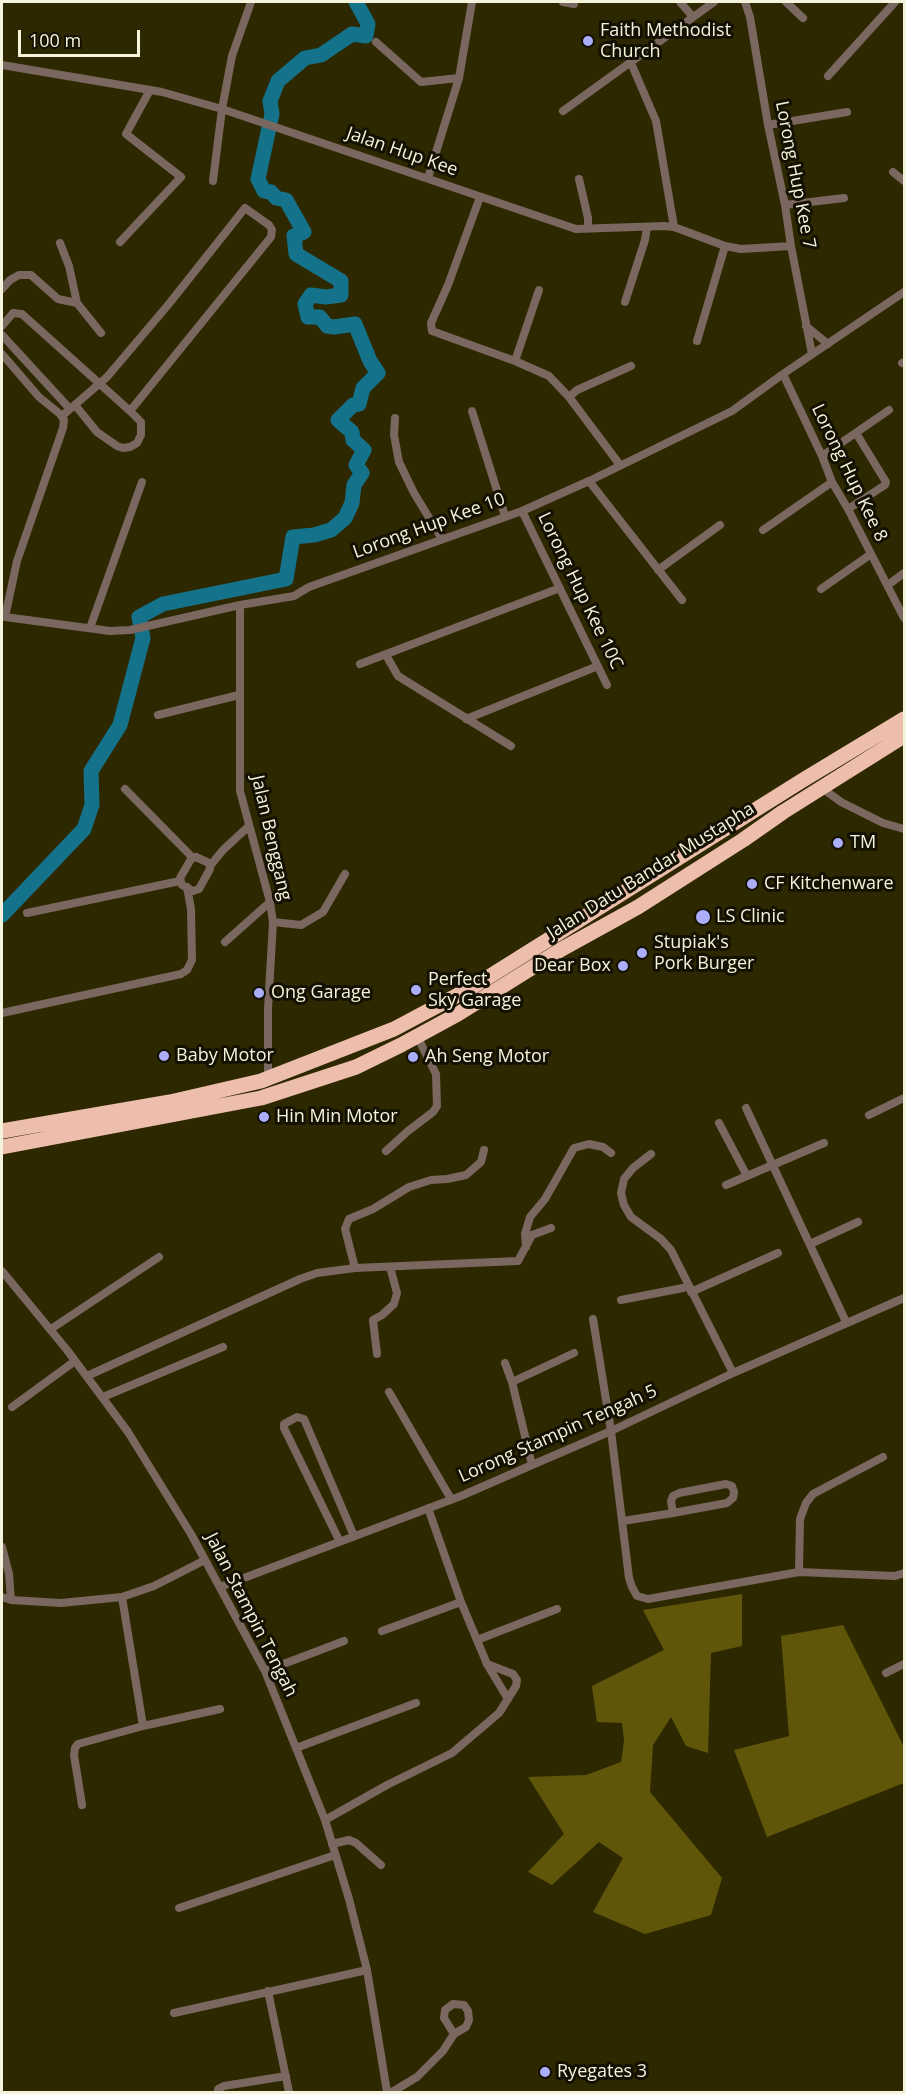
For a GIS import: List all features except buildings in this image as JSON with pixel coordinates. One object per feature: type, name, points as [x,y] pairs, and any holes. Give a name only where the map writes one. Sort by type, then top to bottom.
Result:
[{"type":"highway","name":"Jalan Datu Bandar Mustapha","points":[[2,1131],[170,1102],[268,1079],[394,1029],[471,988],[802,780],[904,720]]},
{"type":"highway","name":"Jalan Datu Bandar Mustapha","points":[[2,1148],[261,1098],[356,1067],[458,1014],[562,949],[638,907],[904,736]]},
{"type":"street","points":[[213,181],[222,109],[232,56],[251,2]]},
{"type":"street","points":[[428,178],[459,78],[472,2]]},
{"type":"street","points":[[563,2],[574,3]]},
{"type":"street","points":[[680,2],[693,17]]},
{"type":"street","points":[[563,111],[714,2]]},
{"type":"street","name":"Lorong Hup Kee 7","points":[[745,2],[812,354]]},
{"type":"street","points":[[786,2],[803,18]]},
{"type":"street","points":[[828,76],[895,2]]},
{"type":"street","points":[[376,42],[420,81],[459,78]]},
{"type":"street","points":[[631,63],[656,121],[674,227]]},
{"type":"street","name":"Jalan Hup Kee","points":[[2,65],[150,90],[222,109],[576,229],[674,227],[725,246],[741,249],[791,246]]},
{"type":"street","points":[[120,242],[181,177],[126,134],[150,90]]},
{"type":"street","points":[[768,125],[847,112]]},
{"type":"street","points":[[893,172],[904,181]]},
{"type":"street","points":[[579,179],[588,218],[588,229]]},
{"type":"street","points":[[480,197],[430,328],[432,332],[549,376],[569,397],[620,465]]},
{"type":"street","points":[[785,205],[844,198]]},
{"type":"street","points":[[62,416],[100,385],[168,305],[245,208],[269,225],[272,230],[271,237],[130,411]]},
{"type":"street","points":[[625,302],[647,227]]},
{"type":"street","points":[[60,243],[69,266],[77,303],[101,333]]},
{"type":"street","points":[[697,341],[725,246]]},
{"type":"street","points":[[2,289],[10,280],[19,275],[31,275],[58,299],[77,303]]},
{"type":"street","points":[[514,361],[539,290]]},
{"type":"street","points":[[812,354],[904,292]]},
{"type":"street","points":[[2,326],[13,313],[22,314],[141,422],[141,435],[137,443],[123,448],[97,432],[73,407],[5,346],[2,335]]},
{"type":"street","points":[[806,326],[828,344]]},
{"type":"street","points":[[2,354],[39,397],[62,416],[63,428],[17,561],[3,617]]},
{"type":"street","name":"Lorong Hup Kee 10","points":[[3,617],[110,631],[130,630],[240,605],[294,596],[309,587],[522,511],[589,481],[732,411],[812,354]]},
{"type":"street","points":[[569,397],[577,390],[631,366]]},
{"type":"street","name":"Lorong Hup Kee 8","points":[[783,374],[832,482],[904,618]]},
{"type":"street","points":[[822,456],[889,410]]},
{"type":"street","points":[[472,411],[506,516]]},
{"type":"street","points":[[395,418],[394,435],[399,462],[414,493],[442,539]]},
{"type":"street","points":[[848,509],[885,485],[886,482],[856,433]]},
{"type":"street","points":[[589,481],[682,600]]},
{"type":"street","points":[[90,628],[142,482]]},
{"type":"street","points":[[763,530],[832,482]]},
{"type":"street","name":"Lorong Hup Kee 10C","points":[[522,511],[607,685]]},
{"type":"street","points":[[658,570],[720,525]]},
{"type":"street","points":[[821,589],[871,554]]},
{"type":"street","points":[[888,585],[904,573]]},
{"type":"street","points":[[360,664],[560,588]]},
{"type":"street","name":"Jalan Benggang","points":[[240,605],[239,779],[273,922],[268,1009],[268,1079]]},
{"type":"street","points":[[386,655],[398,676],[511,746]]},
{"type":"street","points":[[466,719],[598,666]]},
{"type":"street","points":[[158,715],[239,695]]},
{"type":"street","points":[[822,788],[841,802],[883,823],[904,829]]},
{"type":"street","points":[[125,789],[193,858]]},
{"type":"street","points":[[208,863],[249,826]]},
{"type":"street","points":[[2,1013],[181,974],[187,970],[192,960],[191,909],[181,874],[193,858],[200,857],[208,863],[210,871],[191,909]]},
{"type":"street","points":[[273,922],[301,925],[323,912],[345,874]]},
{"type":"street","points":[[27,913],[184,884],[193,891],[199,890]]},
{"type":"street","points":[[225,942],[270,902]]},
{"type":"street","points":[[386,1151],[433,1112],[436,1106],[436,1074],[417,1036]]},
{"type":"street","points":[[869,1115],[904,1098]]},
{"type":"street","points":[[746,1108],[846,1322]]},
{"type":"street","points":[[719,1122],[747,1176]]},
{"type":"street","points":[[726,1185],[824,1143]]},
{"type":"street","points":[[526,1250],[525,1234],[530,1217],[545,1199],[574,1148],[590,1144],[603,1147],[611,1153]]},
{"type":"street","points":[[355,1268],[345,1228],[349,1220],[373,1209],[409,1187],[430,1180],[466,1175],[481,1162],[484,1150]]},
{"type":"street","points":[[651,1154],[633,1168],[624,1179],[621,1193],[624,1205],[631,1217],[661,1239],[671,1250],[733,1372]]},
{"type":"street","points":[[810,1244],[858,1222]]},
{"type":"street","points":[[87,1376],[300,1279],[355,1268],[518,1262],[532,1236],[551,1228]]},
{"type":"street","points":[[621,1300],[689,1289],[778,1253]]},
{"type":"street","points":[[51,1329],[159,1257]]},
{"type":"street","points":[[377,1354],[373,1320],[394,1304],[397,1293],[390,1267]]},
{"type":"street","name":"Jalan Stampin Tengah","points":[[2,1271],[51,1329],[103,1397],[152,1469],[220,1587],[264,1671],[325,1820],[367,1971],[387,2092]]},
{"type":"street","name":"Lorong Stampin Tengah 5","points":[[220,1587],[532,1466],[733,1372],[904,1298]]},
{"type":"street","points":[[593,1319],[611,1431],[629,1578],[637,1596],[648,1599],[799,1572],[895,1576],[904,1573]]},
{"type":"street","points":[[103,1397],[223,1347]]},
{"type":"street","points":[[512,1382],[574,1353]]},
{"type":"street","points":[[12,1407],[75,1361]]},
{"type":"street","points":[[505,1363],[512,1382],[532,1466]]},
{"type":"street","points":[[389,1392],[451,1499]]},
{"type":"street","points":[[339,1540],[284,1428],[284,1424],[297,1417],[304,1419],[354,1536]]},
{"type":"street","points":[[799,1572],[800,1519],[806,1503],[813,1494],[883,1457]]},
{"type":"street","points":[[623,1521],[673,1513],[728,1503],[733,1498],[732,1486],[726,1484],[679,1492],[673,1496],[671,1501],[673,1513]]},
{"type":"street","points":[[428,1508],[461,1602],[487,1664],[508,1699]]},
{"type":"street","points":[[2,1546],[9,1574],[6,1599],[61,1603],[122,1597],[154,1586],[205,1560]]},
{"type":"street","points":[[122,1597],[143,1726]]},
{"type":"street","points":[[382,1630],[461,1602]]},
{"type":"street","points":[[477,1640],[557,1609]]},
{"type":"street","points":[[264,1671],[344,1641]]},
{"type":"street","points":[[325,1820],[387,1785],[452,1753],[499,1713],[516,1686],[517,1680],[513,1674],[487,1664]]},
{"type":"street","points":[[886,1673],[904,1664]]},
{"type":"street","points":[[297,1748],[416,1703]]},
{"type":"street","points":[[82,1805],[74,1755],[75,1748],[82,1742],[220,1709]]},
{"type":"street","points":[[332,1844],[349,1840],[356,1843],[381,1865]]},
{"type":"street","points":[[179,1908],[335,1855]]},
{"type":"street","points":[[174,2013],[367,1971]]},
{"type":"street","points":[[268,1991],[289,2092]]},
{"type":"street","points":[[392,2092],[417,2077],[431,2064],[454,2034]]},
{"type":"street","points":[[218,2092],[224,2086],[286,2076]]},
{"type":"shaded area","points":[[742,1594],[742,1646],[711,1653],[708,1753],[686,1746],[671,1717],[653,1745],[650,1792],[722,1878],[711,1915],[645,1934],[593,1912],[623,1858],[599,1842],[552,1885],[528,1872],[564,1834],[528,1777],[586,1775],[621,1762],[624,1741],[622,1723],[597,1722],[592,1686],[664,1650],[643,1610]]},
{"type":"shaded area","points":[[843,1625],[904,1747],[904,1783],[767,1837],[734,1750],[789,1736],[781,1636]]},
{"type":"waterway","points":[[2,915],[84,829],[92,805],[91,771],[120,725],[143,638],[139,617],[163,604],[286,579],[293,537],[314,535],[331,530],[345,518],[352,503],[354,485],[362,473],[356,465],[364,450],[353,440],[352,432],[338,420],[353,405],[359,404],[363,388],[378,373],[370,361],[355,324],[327,326],[320,317],[308,317],[305,304],[311,295],[326,297],[341,295],[341,281],[296,254],[294,236],[304,232],[286,200],[276,198],[271,192],[264,191],[258,179],[272,114],[270,101],[278,81],[305,58],[321,55],[352,34],[366,36],[368,24],[356,2]]},
{"type":"place","name":"Faith Methodist Church","points":[[588,41]]},
{"type":"place","name":"TM","points":[[838,843]]},
{"type":"place","name":"CF Kitchenware","points":[[752,884]]},
{"type":"place","name":"LS Clinic","points":[[703,917]]},
{"type":"place","name":"Stupiak's Pork Burger","points":[[642,953]]},
{"type":"place","name":"Dear Box","points":[[623,966]]},
{"type":"place","name":"Perfect Sky Garage","points":[[416,990]]},
{"type":"place","name":"Ong Garage","points":[[259,993]]},
{"type":"place","name":"Baby Motor","points":[[164,1056]]},
{"type":"place","name":"Ah Seng Motor","points":[[413,1057]]},
{"type":"place","name":"Hin Min Motor","points":[[264,1117]]},
{"type":"place","name":"Ryegates 3","points":[[545,2072]]}]
